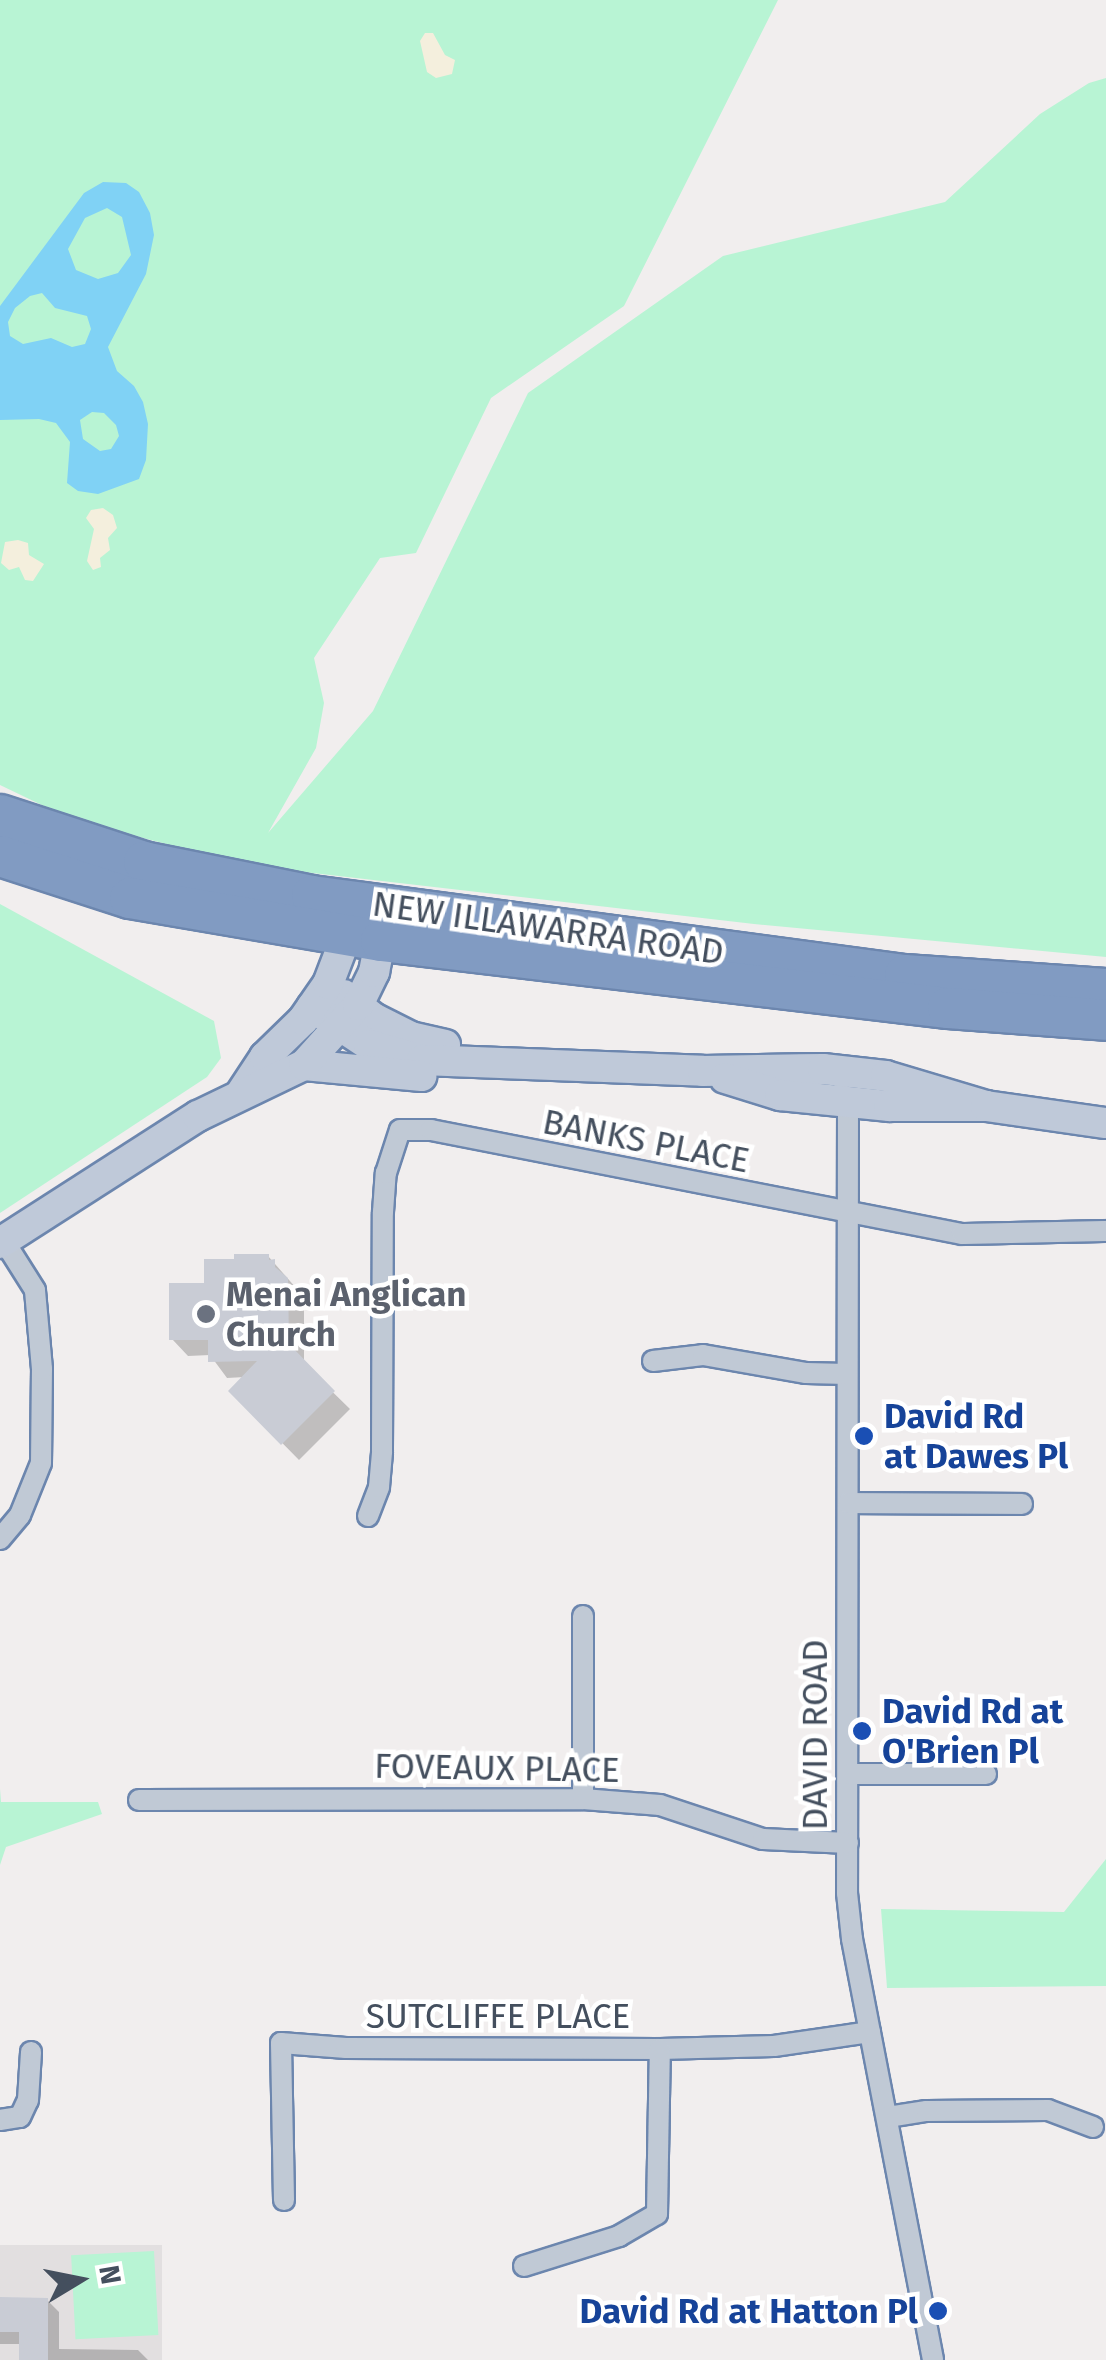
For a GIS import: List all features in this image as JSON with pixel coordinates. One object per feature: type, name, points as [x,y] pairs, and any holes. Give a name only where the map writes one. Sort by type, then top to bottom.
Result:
[{"type":"highway","name":"NEW ILLAWARRA ROAD","points":[[0,815],[144,862],[368,922],[948,1008],[1106,1020]]},
{"type":"highway","name":"NEW ILLAWARRA ROAD","points":[[0,856],[130,898],[905,975],[1106,988]]},
{"type":"street","points":[[242,1092],[265,1057],[320,996],[368,922]]},
{"type":"street","points":[[0,1539],[20,1515],[41,1463],[42,1369],[35,1290],[2,1242],[242,1092],[304,1065],[349,1016],[374,972],[368,922]]},
{"type":"street","points":[[320,996],[394,1054],[488,1065],[703,1071],[823,1068],[935,1088],[986,1106]]},
{"type":"street","points":[[304,1065],[436,1078],[488,1065]]},
{"type":"street","points":[[772,1068],[794,1081],[831,1085],[848,1102]]},
{"type":"street","points":[[703,1071],[780,1095],[931,1108],[986,1106],[1106,1123]]},
{"type":"street","points":[[848,1102],[870,1091],[935,1088]]},
{"type":"street","name":"DAVID ROAD","points":[[848,1102],[848,1842],[852,1939],[933,2360]]},
{"type":"street","name":"BANKS PLACE","points":[[368,1516],[379,1487],[382,1452],[386,1173],[400,1130],[431,1130],[962,1234],[1106,1231]]},
{"type":"street","points":[[653,1360],[703,1356],[806,1373],[847,1374]]},
{"type":"street","points":[[848,1502],[1022,1504]]},
{"type":"street","points":[[583,1616],[583,1799]]},
{"type":"street","points":[[848,1774],[986,1774]]},
{"type":"street","name":"FOVEAUX PLACE","points":[[139,1800],[583,1799],[660,1805],[763,1839],[848,1842]]},
{"type":"street","name":"SUTCLIFFE PLACE","points":[[284,2200],[281,2043],[346,2048],[660,2050],[774,2046],[870,2032]]},
{"type":"street","points":[[524,2266],[619,2236],[657,2214],[660,2050]]},
{"type":"street","points":[[0,2120],[20,2116],[28,2100],[31,2052]]},
{"type":"street","points":[[888,2117],[927,2111],[1048,2110],[1094,2127]]},
{"type":"shaded area","points":[[0,2245],[162,2245],[162,2360],[0,2360]]},
{"type":"green space","points":[[0,0],[778,0],[624,306],[491,398],[416,553],[380,558],[314,658],[324,703],[316,748],[268,833],[373,711],[528,393],[723,256],[945,202],[1040,114],[1089,83],[1106,78],[1106,957],[754,924],[252,866],[73,820],[0,785]]},
{"type":"green space","points":[[0,904],[214,1021],[221,1058],[207,1077],[0,1213]]},
{"type":"green space","points":[[0,1789],[1,1802],[98,1802],[102,1814],[6,1847],[0,1865]]},
{"type":"green space","points":[[1106,1859],[1106,1986],[887,1988],[881,1909],[1064,1912]]},
{"type":"green space","points":[[154,2251],[158,2335],[76,2339],[71,2255]]},
{"type":"sand","points":[[425,33],[433,33],[445,55],[455,60],[452,74],[436,78],[427,72],[420,41]]},
{"type":"sand","points":[[103,508],[113,515],[117,528],[108,538],[110,550],[100,558],[101,567],[93,570],[87,561],[94,529],[86,518],[91,510]]},
{"type":"sand","points":[[5,542],[28,543],[29,555],[44,564],[33,581],[25,580],[19,567],[9,570],[1,563]]},
{"type":"water","points":[[103,182],[126,183],[139,192],[150,213],[154,235],[146,274],[108,347],[117,371],[134,386],[143,402],[148,424],[146,460],[139,479],[98,494],[78,491],[67,483],[70,442],[56,423],[39,419],[0,420],[0,306],[84,193]],"holes":[[[107,208],[122,217],[131,255],[118,273],[98,279],[76,270],[68,249],[85,218]],[[42,293],[55,308],[87,316],[91,329],[85,344],[72,347],[51,338],[23,344],[10,336],[8,322],[15,308],[30,296]],[[92,412],[104,413],[116,425],[119,436],[111,449],[100,451],[83,439],[80,420]]]},
{"type":"building","points":[[234,1254],[269,1254],[269,1260],[275,1259],[275,1267],[288,1278],[289,1344],[335,1391],[281,1445],[228,1391],[257,1361],[208,1362],[208,1340],[169,1340],[169,1283],[204,1283],[204,1259],[234,1259]]},
{"type":"building","points":[[0,2297],[48,2298],[48,2360],[19,2360],[19,2332],[0,2332]]},
{"type":"place","name":"Menai Anglican Church","points":[[206,1314]]},
{"type":"place","name":"David Rd at Dawes Pl","points":[[864,1436]]},
{"type":"place","name":"David Rd at O'Brien Pl","points":[[862,1731]]},
{"type":"place","name":"David Rd at Hatton Pl","points":[[938,2311]]}]
